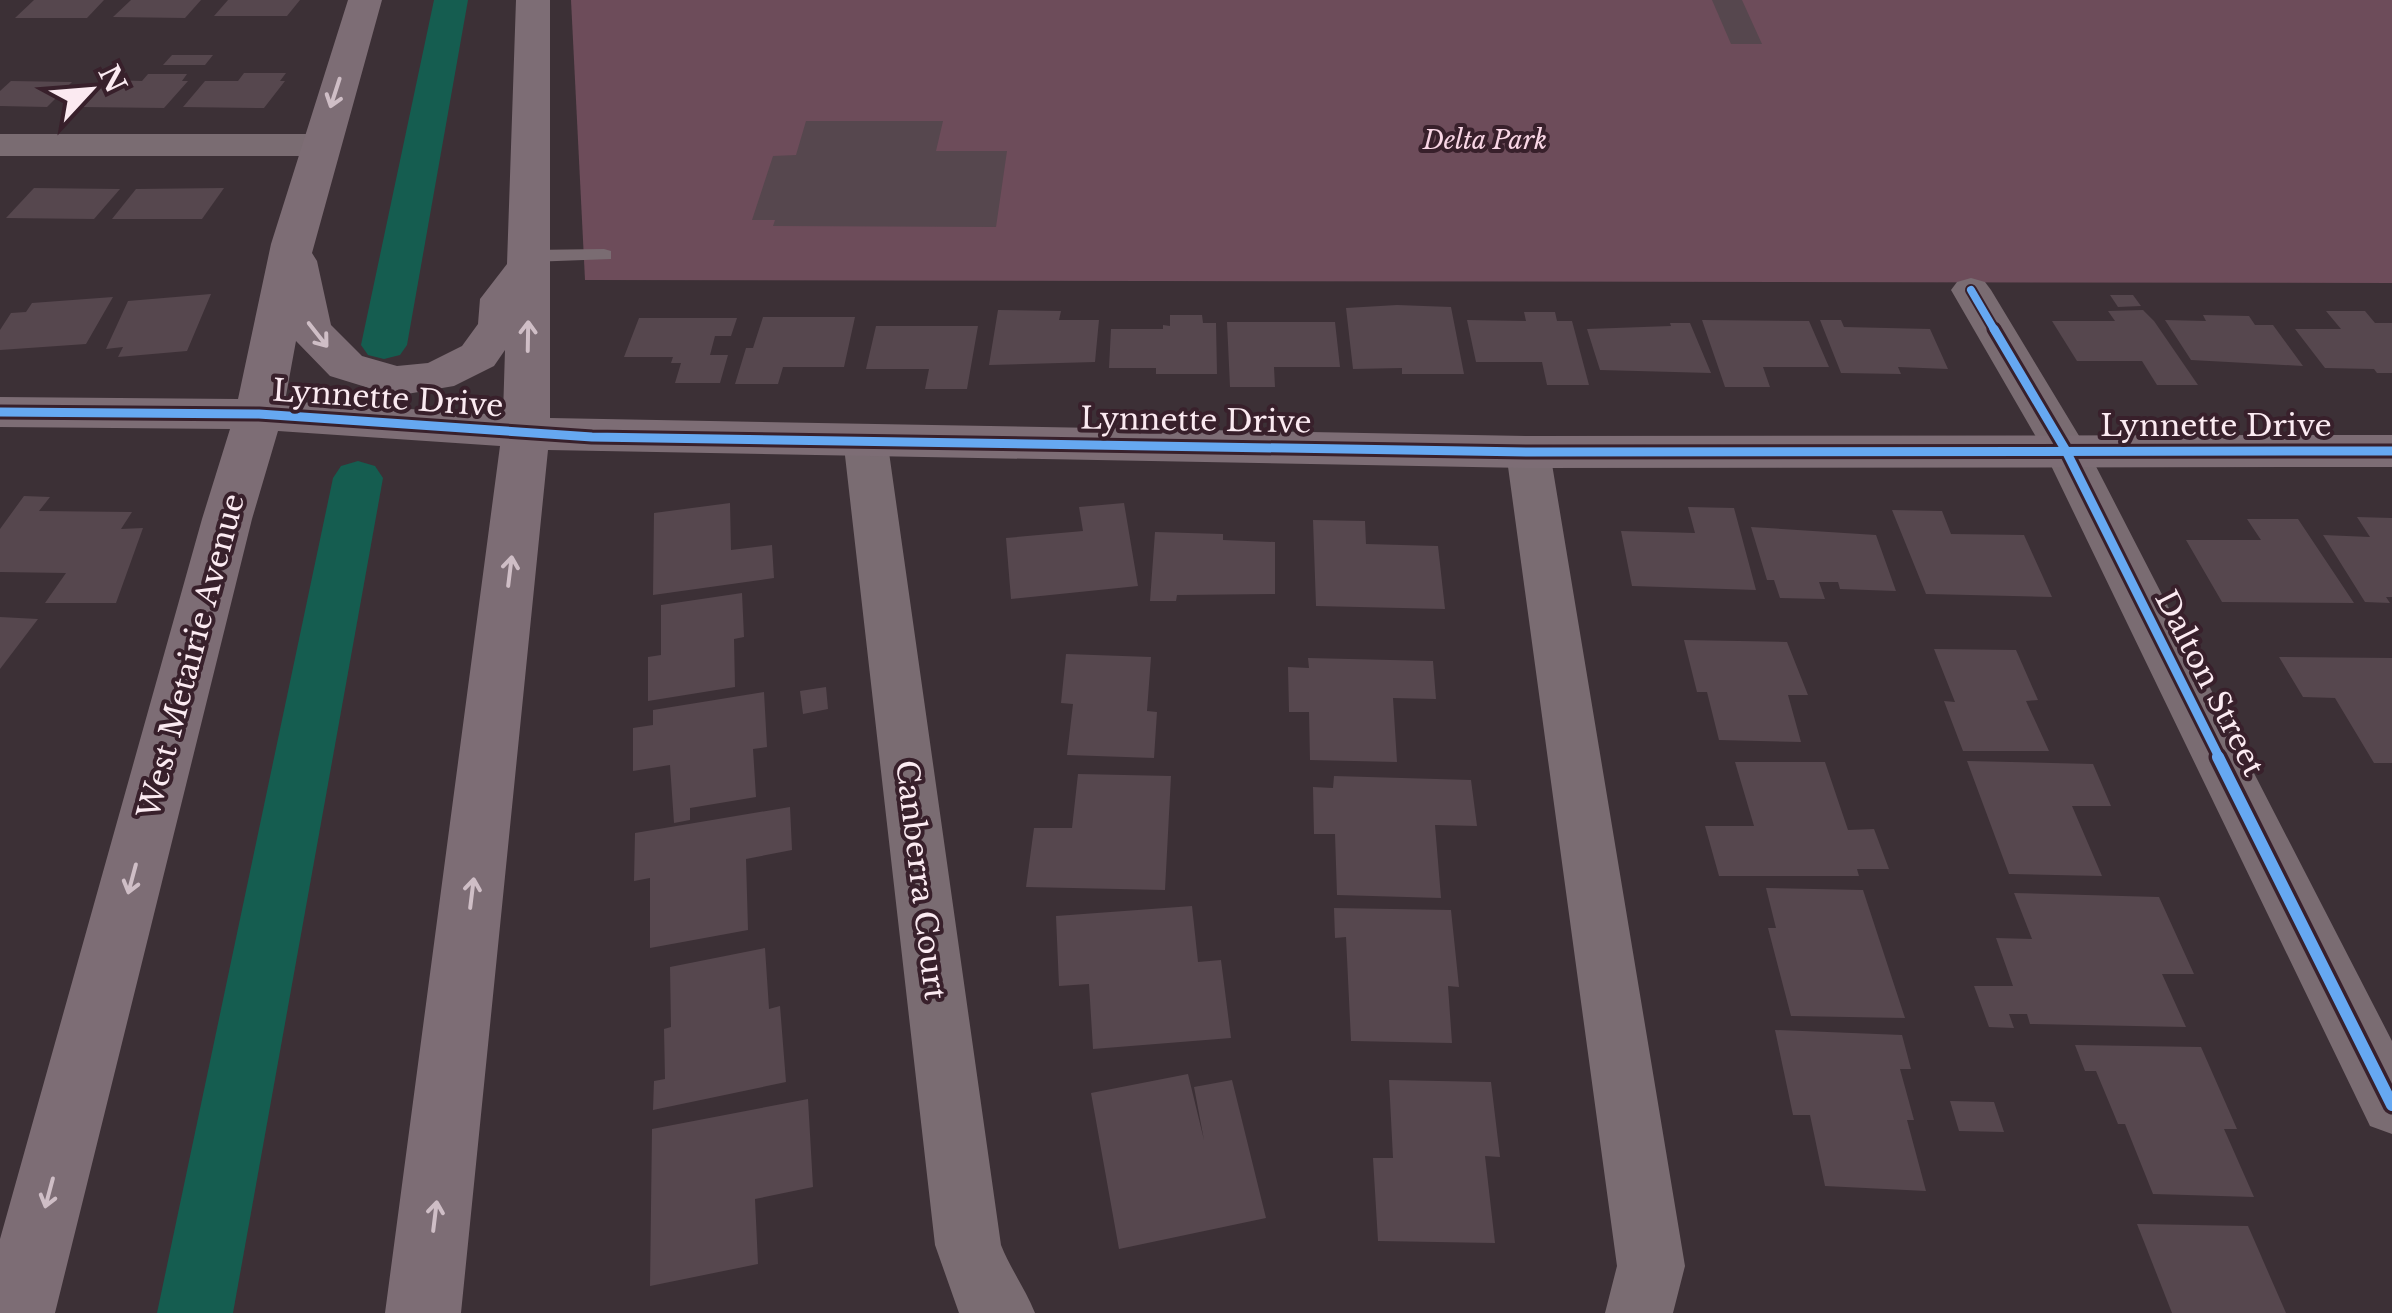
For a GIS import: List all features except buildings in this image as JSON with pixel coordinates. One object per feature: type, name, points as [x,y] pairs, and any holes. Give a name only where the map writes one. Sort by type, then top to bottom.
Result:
[{"type":"main road","name":"West Metairie Avenue","points":[[17,1313],[227,519],[259,414],[292,244],[365,0]]},
{"type":"main road","points":[[424,1313],[526,434],[533,0]]},
{"type":"main road","points":[[292,244],[309,329],[346,366],[395,381],[438,376],[478,356],[500,324],[502,298],[530,256]]},
{"type":"main road","name":"Lynnette Drive","points":[[0,412],[259,414],[526,434],[1528,452],[2392,451]]},
{"type":"street","points":[[0,144],[319,145]]},
{"type":"street","name":"Dalton Street","points":[[1971,290],[2065,449],[2392,1105]]},
{"type":"street","name":"Canberra Court","points":[[866,438],[968,1245],[987,1299],[1000,1313]]},
{"type":"street","points":[[1528,452],[1651,1266],[1639,1313]]},
{"type":"lane","points":[[530,256],[604,255]]},
{"type":"green space","name":"Delta Park","points":[[571,0],[2392,0],[2392,283],[585,280]]},
{"type":"waterway","points":[[384,345],[451,0]]},
{"type":"waterway","points":[[195,1313],[358,478]]},
{"type":"cycle path","points":[[1971,290],[2065,449],[2392,1105]]},
{"type":"cycle path","points":[[0,412],[259,414],[592,437],[1528,452],[2392,451]]}]
